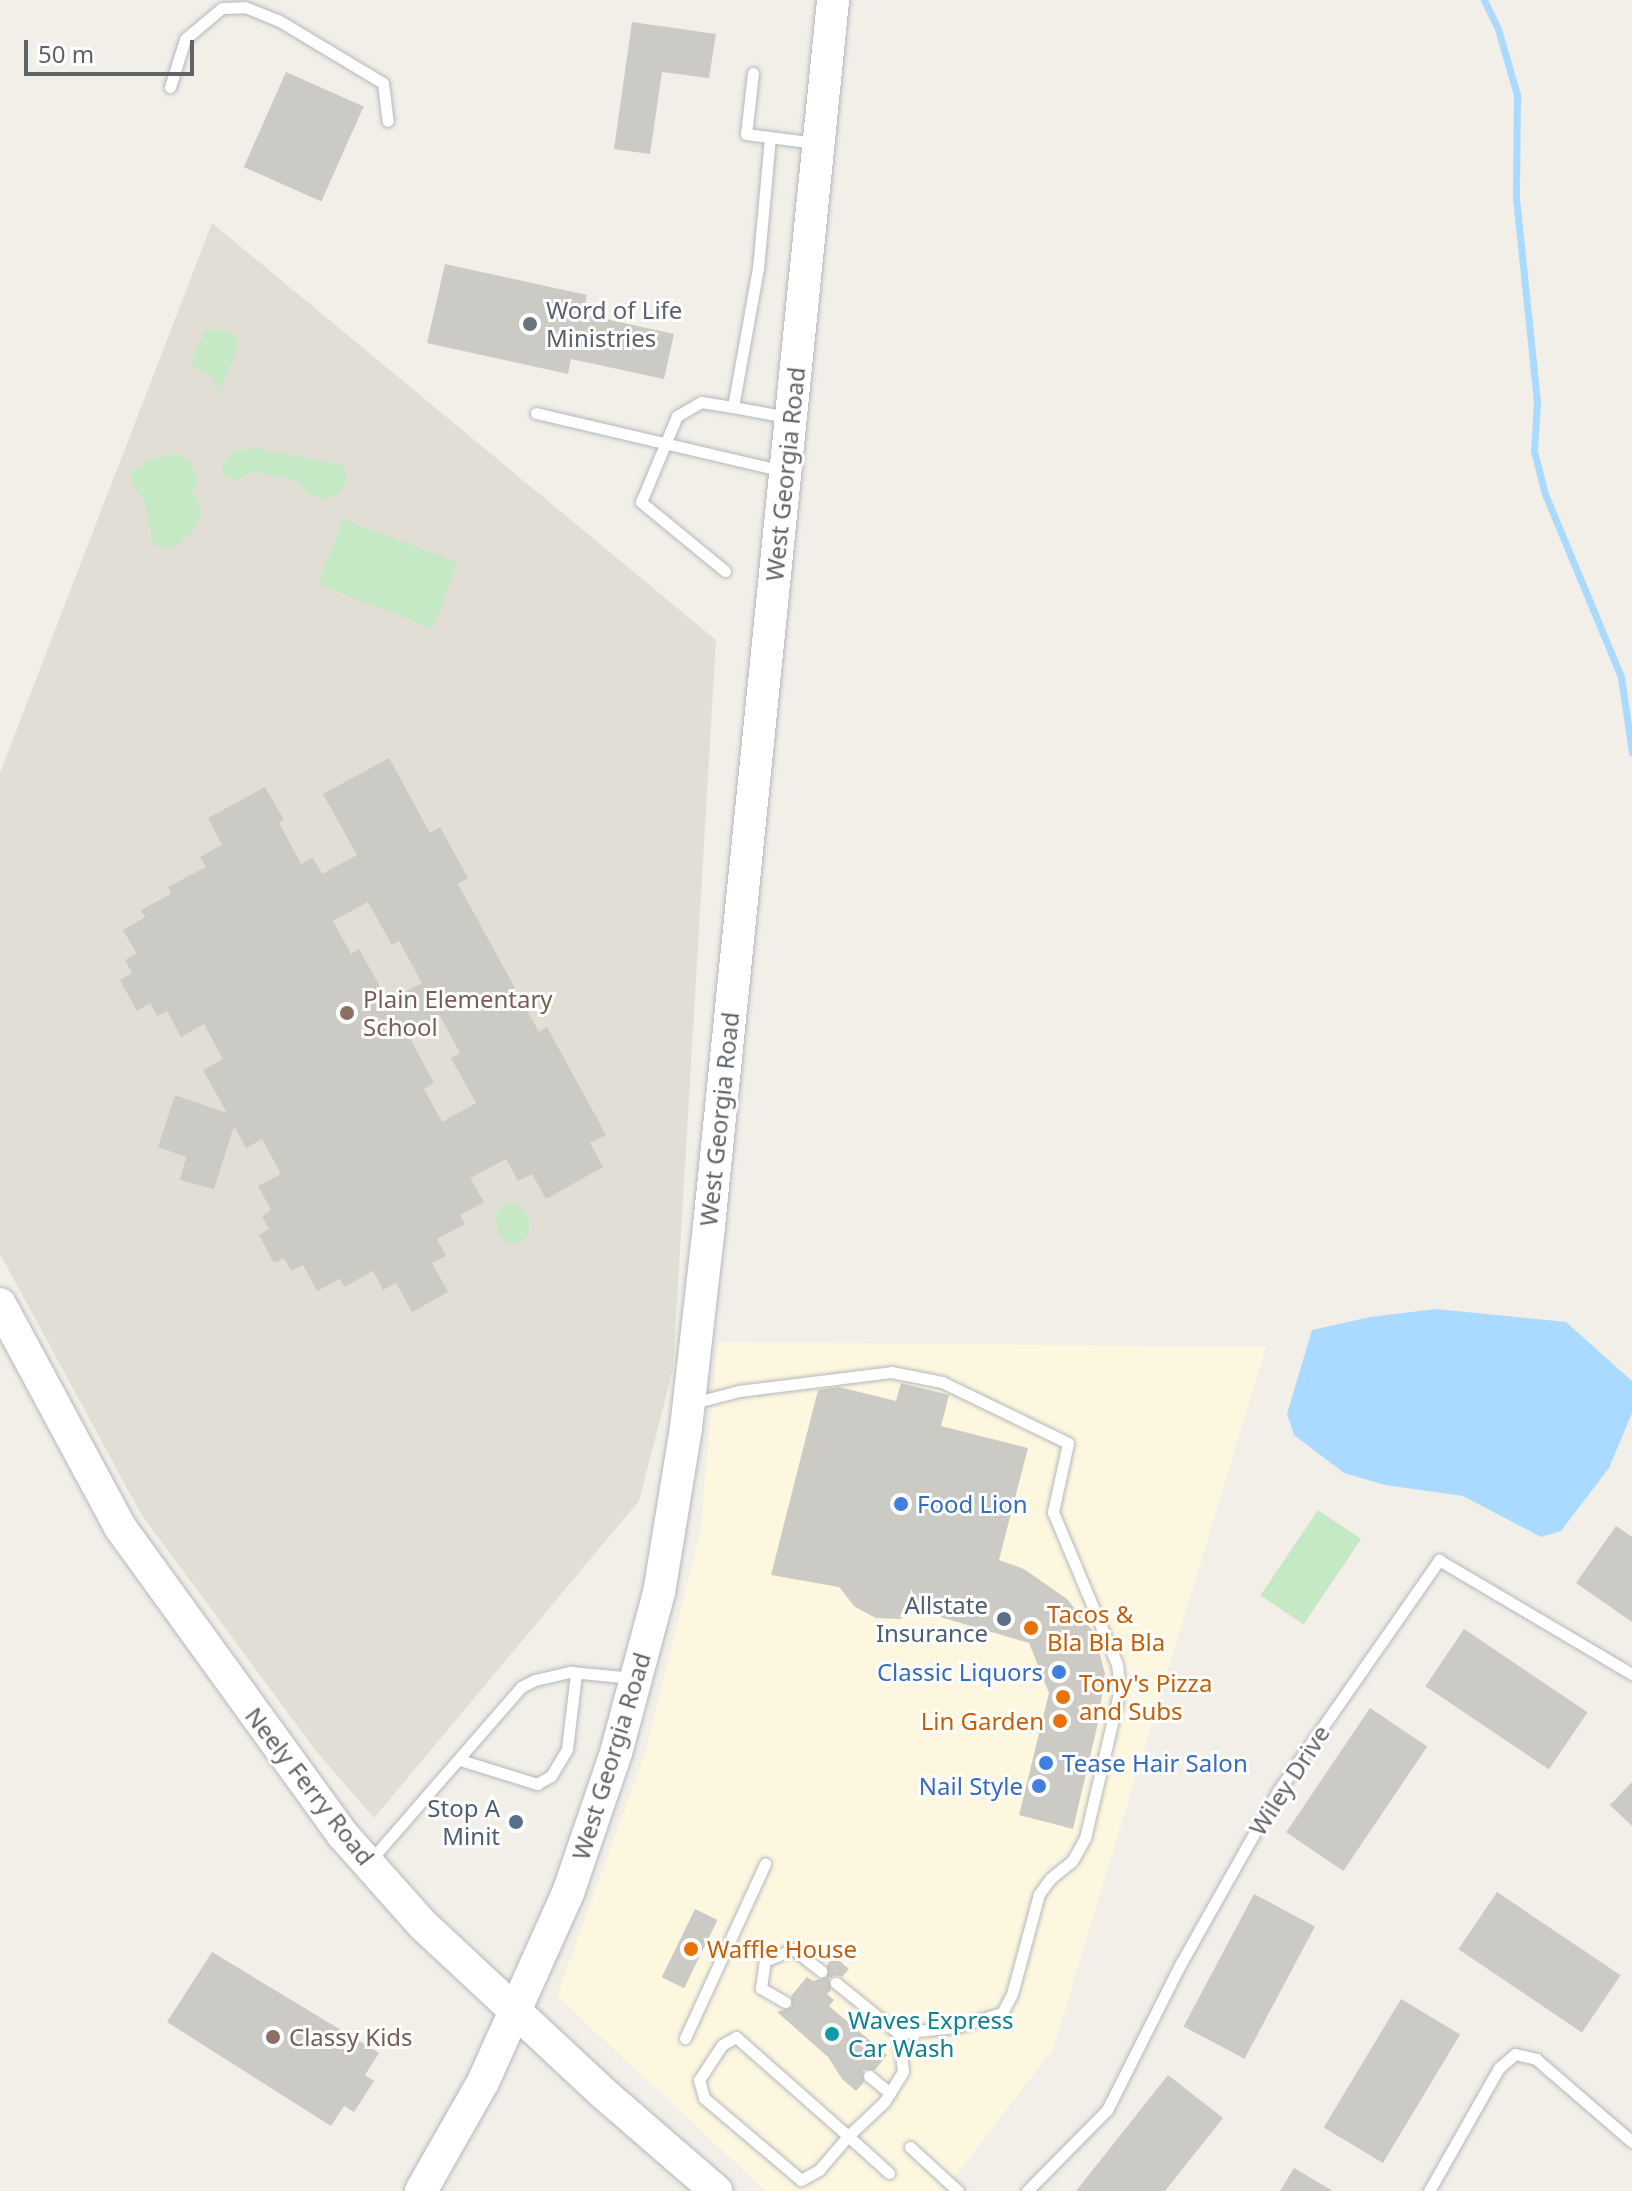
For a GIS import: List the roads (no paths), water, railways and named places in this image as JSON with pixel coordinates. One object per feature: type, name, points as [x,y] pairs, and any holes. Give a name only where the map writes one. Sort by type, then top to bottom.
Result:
[{"type":"main road","name":"West Georgia Road","points":[[421,2191],[483,2082],[568,1893],[616,1753],[659,1593],[688,1404],[833,0]]},
{"type":"main road","name":"Neely Ferry Road","points":[[0,1304],[120,1527],[290,1765],[368,1863],[423,1925],[716,2191]]},
{"type":"lane","points":[[170,87],[185,39],[222,8],[245,7],[278,20],[383,83],[388,121]]},
{"type":"lane","points":[[753,73],[746,134],[818,144]]},
{"type":"lane","points":[[733,407],[758,268],[770,137]]},
{"type":"lane","points":[[725,571],[641,502],[665,443],[677,416],[701,402],[790,417]]},
{"type":"lane","points":[[536,413],[785,471]]},
{"type":"lane","points":[[688,1404],[739,1391],[891,1372],[942,1382],[1068,1443],[1053,1512],[1117,1664],[1120,1689],[1085,1838],[1072,1861],[1050,1879],[1039,1894],[1012,1994],[1002,2013],[956,2027],[898,2033]]},
{"type":"lane","name":"Wiley Drive","points":[[1027,2191],[1107,2110],[1180,1965],[1278,1791],[1439,1560],[1632,1674]]},
{"type":"lane","points":[[460,1760],[537,1784],[551,1776],[567,1749],[576,1673]]},
{"type":"lane","points":[[368,1863],[521,1687],[535,1680],[576,1673],[637,1678]]},
{"type":"lane","points":[[685,2038],[765,1864]]},
{"type":"lane","points":[[785,2002],[761,1988],[765,1961],[793,1949],[821,1971]]},
{"type":"lane","points":[[836,1983],[898,2033],[903,2071],[890,2093],[848,2136],[819,2170],[801,2180],[704,2098],[699,2080],[722,2045],[736,2037],[848,2136],[889,2173]]},
{"type":"lane","points":[[1429,2191],[1499,2068],[1515,2054],[1536,2059],[1632,2142]]},
{"type":"lane","points":[[869,2076],[890,2093]]},
{"type":"lane","points":[[910,2147],[958,2191]]},
{"type":"water","points":[[1436,1309],[1566,1322],[1632,1381],[1632,1413],[1609,1468],[1561,1531],[1541,1537],[1463,1496],[1385,1485],[1344,1473],[1294,1435],[1287,1414],[1312,1330],[1370,1317]]},
{"type":"waterway","points":[[1484,0],[1498,29],[1517,95],[1516,198],[1537,402],[1534,451],[1545,494],[1621,677],[1632,752]]},
{"type":"place","name":"Word of Life Ministries","points":[[530,324]]},
{"type":"place","name":"Plain Elementary School","points":[[347,1013]]},
{"type":"place","name":"Food Lion","points":[[901,1504]]},
{"type":"place","name":"Allstate Insurance","points":[[1004,1619]]},
{"type":"place","name":"Tacos & Bla Bla Bla","points":[[1031,1628]]},
{"type":"place","name":"Classic Liquors","points":[[1059,1672]]},
{"type":"place","name":"Tony's Pizza and Subs","points":[[1063,1697]]},
{"type":"place","name":"Lin Garden","points":[[1060,1721]]},
{"type":"place","name":"Tease Hair Salon","points":[[1046,1763]]},
{"type":"place","name":"Nail Style","points":[[1039,1786]]},
{"type":"place","name":"Stop A Minit","points":[[516,1822]]},
{"type":"place","name":"Waffle House","points":[[691,1949]]},
{"type":"place","name":"Waves Express Car Wash","points":[[832,2034]]},
{"type":"place","name":"Classy Kids","points":[[273,2037]]}]
